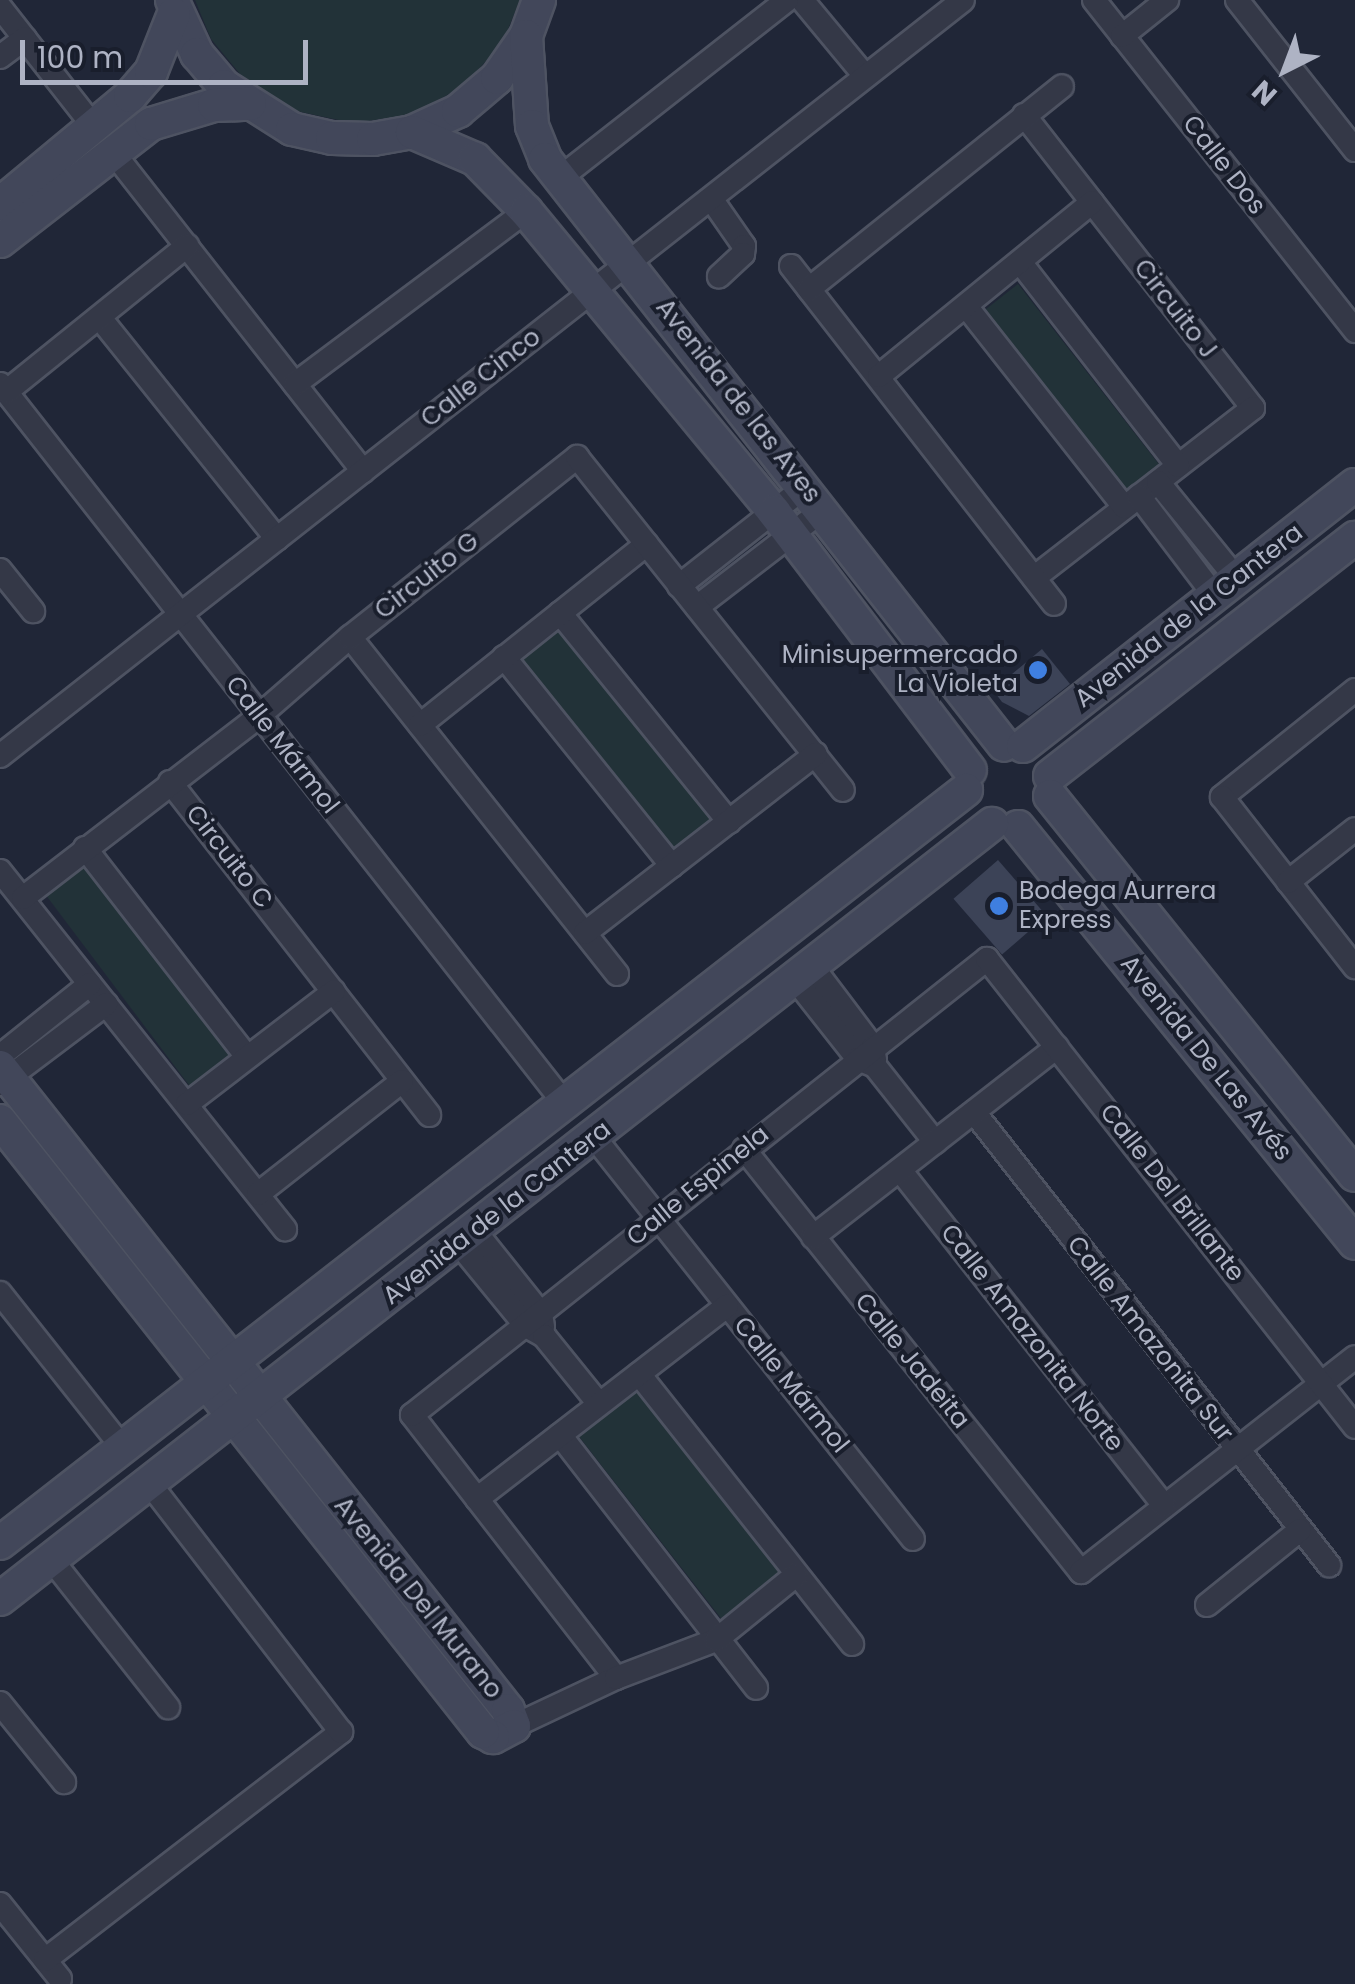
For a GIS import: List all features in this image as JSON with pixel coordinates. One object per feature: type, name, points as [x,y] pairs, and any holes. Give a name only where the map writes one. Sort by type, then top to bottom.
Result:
[{"type":"street","points":[[173,7],[197,54],[224,86],[250,104],[292,129],[332,138],[372,139],[412,132],[458,111],[497,78],[526,36],[540,0]]},
{"type":"street","points":[[560,178],[787,0]]},
{"type":"street","points":[[802,0],[865,76]]},
{"type":"street","name":"Calle Dos","points":[[1094,0],[1355,331]]},
{"type":"street","points":[[1122,36],[1167,0]]},
{"type":"street","points":[[1237,0],[1355,150]]},
{"type":"street","name":"Calle Cinco","points":[[0,756],[712,200],[952,3]]},
{"type":"street","points":[[0,6],[363,471]]},
{"type":"street","points":[[0,241],[104,140],[151,72],[173,7]]},
{"type":"street","name":"Avenida de las Aves","points":[[526,36],[532,126],[545,159],[1013,746]]},
{"type":"street","points":[[0,57],[24,38]]},
{"type":"street","points":[[809,290],[1062,86]]},
{"type":"street","points":[[0,204],[104,140],[186,112],[250,104]]},
{"type":"street","name":"Circuito J","points":[[1024,114],[1253,408],[1034,578]]},
{"type":"street","name":"Avenida de las Aves","points":[[412,132],[475,159],[526,211],[783,523],[968,780]]},
{"type":"street","points":[[712,200],[744,246],[743,254],[719,276]]},
{"type":"street","points":[[879,376],[1092,202]]},
{"type":"street","points":[[296,384],[526,211]]},
{"type":"street","points":[[3,388],[100,318],[187,246]]},
{"type":"street","points":[[1020,262],[1178,466]]},
{"type":"street","points":[[791,266],[1054,604]]},
{"type":"street","points":[[966,306],[1131,502],[1225,587]]},
{"type":"street","points":[[100,318],[277,538]]},
{"type":"street","name":"Calle Mármol","points":[[3,388],[565,1104]]},
{"type":"street","name":"Circuito G","points":[[617,974],[350,636],[577,457],[843,790]]},
{"type":"street","points":[[1158,482],[1225,587]]},
{"type":"street","name":"Avenida de la Cantera","points":[[1013,746],[1355,485]]},
{"type":"street","points":[[679,586],[783,523],[814,499]]},
{"type":"street","points":[[697,607],[783,523]]},
{"type":"street","name":"Avenida de la Cantera","points":[[1050,786],[1355,538]]},
{"type":"street","points":[[420,725],[647,544]]},
{"type":"street","points":[[0,570],[9,599],[33,611]]},
{"type":"street","points":[[560,613],[729,822]]},
{"type":"street","points":[[170,782],[259,716],[350,636]]},
{"type":"street","points":[[504,656],[672,866]]},
{"type":"street","points":[[1354,965],[1222,797],[1355,690]]},
{"type":"street","points":[[1013,746],[1044,764],[1050,786],[1038,816],[1005,826],[980,817],[968,780],[990,749],[1013,746]]},
{"type":"street","points":[[585,933],[816,754]]},
{"type":"street","name":"Avenida de la Cantera","points":[[0,1543],[565,1104],[968,780]]},
{"type":"street","name":"Circuito C","points":[[23,898],[170,782],[429,1115]]},
{"type":"street","name":"Avenida De Las Avés","points":[[1050,786],[1355,1175]]},
{"type":"street","name":"Avenida de la Cantera","points":[[0,1598],[467,1238],[803,971],[1005,826]]},
{"type":"street","name":"Avenida De Las Avés","points":[[1005,826],[1349,1224]]},
{"type":"street","points":[[1288,882],[1355,830]]},
{"type":"street","points":[[85,848],[247,1058]]},
{"type":"street","points":[[0,870],[285,1229]]},
{"type":"street","name":"Calle Del Brillante","points":[[988,960],[1355,1428]]},
{"type":"street","name":"Calle Espinela","points":[[478,1499],[412,1416],[537,1325],[657,1217],[869,1057],[988,960]]},
{"type":"street","points":[[803,971],[935,1142]]},
{"type":"street","points":[[2,1072],[90,984]]},
{"type":"street","points":[[187,1104],[334,991]]},
{"type":"street","points":[[2,1072],[106,1004]]},
{"type":"street","points":[[814,1237],[1057,1047]]},
{"type":"street","name":"Avenida Del Murano","points":[[2,1072],[483,1732],[493,1737],[514,1726]]},
{"type":"street","points":[[258,1194],[402,1080]]},
{"type":"street","name":"Calle Amazonita Sur","points":[[974,1112],[1328,1564]]},
{"type":"street","name":"Avenida Del Murano","points":[[0,1120],[220,1373]]},
{"type":"street","name":"Calle Mármol","points":[[594,1137],[914,1539]]},
{"type":"street","name":"Calle Jadeita","points":[[744,1149],[1081,1572],[1164,1506]]},
{"type":"street","name":"Calle Amazonita Norte","points":[[900,1170],[1164,1506]]},
{"type":"street","points":[[467,1238],[599,1404]]},
{"type":"street","points":[[0,1293],[122,1448]]},
{"type":"street","points":[[616,1678],[478,1499],[727,1306]]},
{"type":"street","points":[[1164,1506],[1355,1357]]},
{"type":"street","points":[[639,1374],[852,1644]]},
{"type":"street","points":[[560,1435],[756,1688]]},
{"type":"street","points":[[0,1904],[53,1970],[341,1732],[150,1483]]},
{"type":"street","points":[[1206,1606],[1300,1530]]},
{"type":"street","points":[[52,1559],[168,1706]]},
{"type":"street","points":[[514,1726],[616,1678],[716,1640],[796,1575]]},
{"type":"street","points":[[0,1703],[64,1782]]},
{"type":"shaded area","points":[[195,0],[520,0],[502,44],[462,87],[411,115],[353,123],[296,111],[245,80],[211,39]]},
{"type":"shaded area","points":[[1018,284],[1166,473],[1132,500],[984,310]]},
{"type":"shaded area","points":[[560,627],[715,818],[675,850],[520,659]]},
{"type":"shaded area","points":[[85,864],[231,1058],[191,1088],[45,894]]},
{"type":"shaded area","points":[[639,1390],[782,1573],[722,1620],[579,1437]]},
{"type":"building","name":"Minisupermercado La Violeta","points":[[1042,649],[1070,684],[1029,716],[1002,702],[993,690]]},
{"type":"building","name":"Bodega Aurrera Express","points":[[998,860],[1047,916],[1002,955],[953,899]]},
{"type":"place","name":"Minisupermercado La Violeta","points":[[1038,670]]},
{"type":"place","name":"Bodega Aurrera Express","points":[[999,906]]}]
